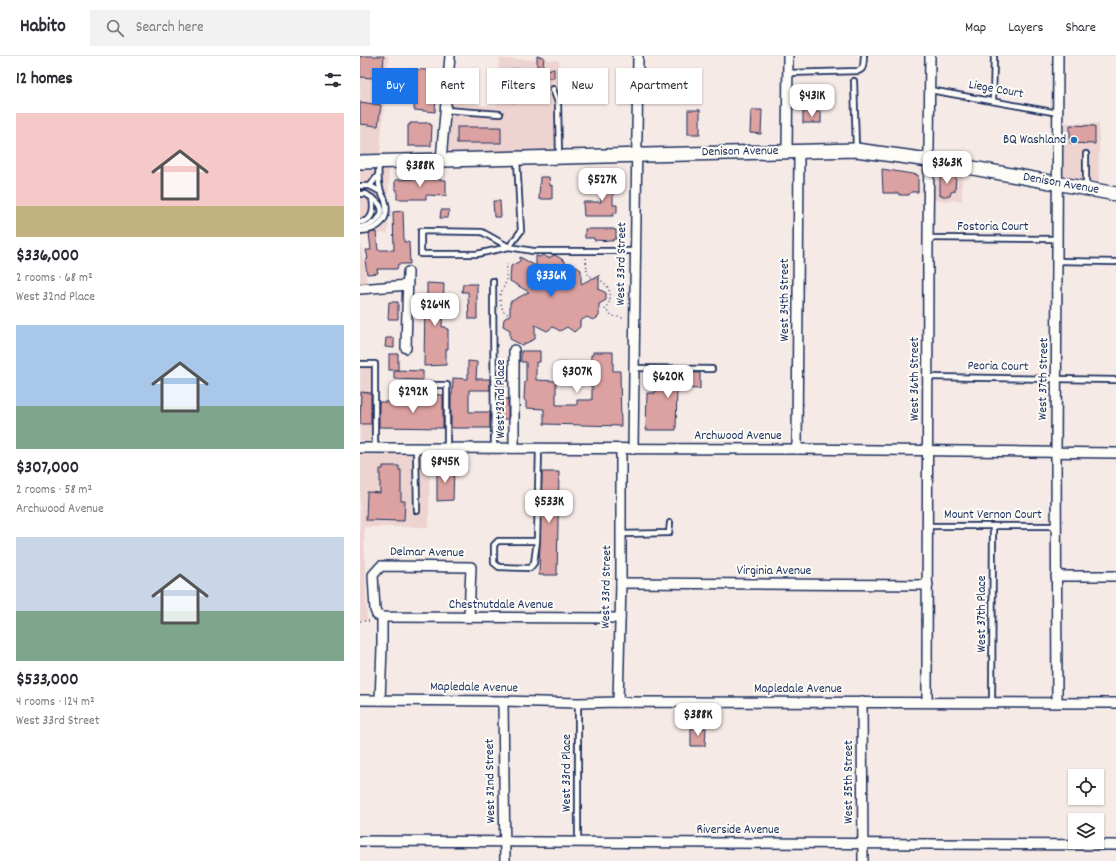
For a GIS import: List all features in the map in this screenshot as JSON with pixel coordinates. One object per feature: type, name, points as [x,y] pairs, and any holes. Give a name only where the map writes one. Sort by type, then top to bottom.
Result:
[{"type":"main road","name":"Denison Avenue","points":[[360,162],[636,154],[856,150],[929,160],[1116,194]]},
{"type":"street","points":[[441,160],[450,56]]},
{"type":"street","name":"West 33rd Street","points":[[633,449],[638,56]]},
{"type":"street","name":"West 34th Street","points":[[788,56],[793,151],[797,449]]},
{"type":"street","name":"West 36th Street","points":[[927,702],[927,377],[930,56]]},
{"type":"street","name":"West 37th Street","points":[[1057,702],[1056,452],[1059,184],[1058,56]]},
{"type":"street","points":[[406,348],[408,272]]},
{"type":"street","points":[[360,289],[408,285]]},
{"type":"street","name":"West 32nd Place","points":[[514,350],[514,448]]},
{"type":"street","name":"Archwood Avenue","points":[[360,448],[797,449],[1116,453]]},
{"type":"street","name":"West 33rd Street","points":[[618,702],[621,583],[620,449]]},
{"type":"street","name":"Delmar Avenue","points":[[378,619],[375,610],[373,575],[381,566],[471,567],[469,617]]},
{"type":"street","points":[[1056,576],[1116,576]]},
{"type":"street","name":"Virginia Avenue","points":[[621,583],[928,585]]},
{"type":"street","name":"Chestnutdale Avenue","points":[[378,619],[469,617],[620,618]]},
{"type":"street","points":[[378,619],[382,648],[380,700]]},
{"type":"street","name":"Mapledale Avenue","points":[[360,700],[578,703],[1116,703]]},
{"type":"street","name":"West 32nd Street","points":[[503,701],[505,861]]},
{"type":"street","name":"West 35th Street","points":[[862,702],[863,861]]},
{"type":"street","name":"Riverside Avenue","points":[[360,841],[1116,845]]},
{"type":"lane","points":[[788,73],[858,71],[862,70],[863,68],[864,56]]},
{"type":"lane","points":[[993,101],[994,56]]},
{"type":"lane","points":[[854,81],[856,150]]},
{"type":"lane","points":[[553,88],[558,103],[559,157]]},
{"type":"lane","name":"Liege Court","points":[[930,90],[1058,113]]},
{"type":"lane","points":[[445,110],[500,114]]},
{"type":"lane","points":[[1086,154],[1086,188]]},
{"type":"lane","points":[[516,158],[521,231],[509,247],[477,254],[421,254],[421,231],[482,232],[509,247],[533,251],[635,251]]},
{"type":"lane","points":[[360,231],[370,230],[382,222],[387,213],[378,175],[379,162]]},
{"type":"lane","points":[[370,186],[378,175]]},
{"type":"lane","points":[[360,186],[370,186],[381,192]]},
{"type":"lane","points":[[360,194],[366,194],[379,202],[382,208],[378,218],[371,224],[360,227]]},
{"type":"lane","points":[[360,222],[365,222],[371,218],[374,207],[372,198]]},
{"type":"lane","name":"Fostoria Court","points":[[928,238],[1058,238]]},
{"type":"lane","points":[[1058,260],[1116,262]]},
{"type":"lane","points":[[493,281],[494,448]]},
{"type":"lane","points":[[360,364],[375,364],[375,448]]},
{"type":"lane","points":[[634,368],[712,369]]},
{"type":"lane","name":"Peoria Court","points":[[927,377],[1116,380]]},
{"type":"lane","points":[[431,385],[447,386],[447,448]]},
{"type":"lane","points":[[416,448],[417,512]]},
{"type":"lane","points":[[537,541],[498,541],[494,545],[494,563],[499,567],[530,568],[534,563],[537,541],[539,448]]},
{"type":"lane","points":[[621,534],[669,533],[670,523]]},
{"type":"lane","name":"Mount Vernon Court","points":[[928,526],[1057,526]]},
{"type":"lane","name":"West 37th Place","points":[[992,702],[993,526]]},
{"type":"lane","name":"West 33rd Place","points":[[578,703],[578,843]]},
{"type":"path","points":[[586,256],[587,272],[589,276],[596,277],[603,281],[611,295],[610,302],[605,310],[613,316],[623,318]]},
{"type":"path","points":[[507,264],[506,282],[500,294],[500,301],[503,310],[509,315]]},
{"type":"path","points":[[360,621],[378,619]]},
{"type":"shaded area","points":[[360,56],[389,56],[388,68],[372,68],[372,104],[384,104],[379,162],[389,162],[388,233],[360,235]]},
{"type":"shaded area","points":[[499,59],[559,60],[559,157],[441,160],[446,104],[496,106],[496,104],[550,104],[550,68],[498,68]]},
{"type":"shaded area","points":[[1058,123],[1099,123],[1099,191],[1059,184]]},
{"type":"shaded area","points":[[929,160],[962,166],[962,201],[928,200]]},
{"type":"shaded area","points":[[360,240],[368,288],[360,289]]},
{"type":"shaded area","points":[[360,364],[375,364],[375,448],[430,448],[429,527],[364,527],[367,621],[360,621]]},
{"type":"building","points":[[360,56],[384,56],[383,68],[372,68],[372,78],[360,77]]},
{"type":"building","points":[[537,56],[544,57],[543,66],[537,66]]},
{"type":"building","points":[[550,69],[554,69],[554,78],[550,78]]},
{"type":"building","points":[[418,70],[426,70],[426,104],[436,104],[435,112],[414,110],[414,104],[418,104]]},
{"type":"building","points":[[360,102],[381,105],[378,126],[360,124]]},
{"type":"building","points":[[688,110],[700,110],[700,134],[688,134]]},
{"type":"building","points":[[751,110],[762,110],[761,134],[750,133]]},
{"type":"building","points":[[803,112],[821,112],[821,123],[803,123]]},
{"type":"building","points":[[410,123],[430,123],[430,125],[432,125],[431,146],[408,146],[408,125],[410,125]]},
{"type":"building","points":[[1070,125],[1095,126],[1095,144],[1070,143]]},
{"type":"building","points":[[457,127],[501,127],[501,143],[457,143]]},
{"type":"building","points":[[882,169],[918,175],[918,192],[911,192],[909,195],[899,195],[899,193],[883,193]]},
{"type":"building","points":[[940,173],[956,176],[955,191],[951,192],[950,196],[940,196]]},
{"type":"building","points":[[417,176],[427,177],[427,179],[446,180],[446,196],[426,195],[426,199],[397,199],[395,180],[416,179]]},
{"type":"building","points":[[540,177],[549,177],[550,186],[552,185],[552,199],[539,199]]},
{"type":"building","points":[[613,180],[613,205],[617,205],[617,213],[613,213],[613,216],[584,216],[583,202],[601,202],[600,181]]},
{"type":"building","points":[[493,201],[500,201],[501,217],[494,217]]},
{"type":"building","points":[[441,210],[449,210],[448,218],[440,218]]},
{"type":"building","points":[[403,211],[404,242],[409,242],[410,264],[398,264],[397,269],[377,269],[378,273],[367,274],[365,260],[368,259],[366,250],[371,250],[369,233],[376,232],[378,250],[394,250],[393,212]]},
{"type":"building","points":[[585,229],[614,229],[616,230],[616,239],[613,239],[613,241],[585,238]]},
{"type":"building","points":[[543,255],[548,258],[555,255],[565,261],[565,273],[575,266],[581,270],[581,284],[593,278],[595,279],[599,275],[599,289],[606,293],[606,300],[599,304],[599,316],[597,318],[593,320],[587,317],[580,321],[580,327],[574,332],[567,327],[560,331],[553,327],[547,331],[535,325],[535,339],[522,345],[510,339],[510,330],[503,326],[504,319],[510,315],[510,302],[529,292],[510,281],[511,266],[520,261],[520,257],[536,266],[536,256],[540,257]]},
{"type":"building","points":[[427,283],[444,284],[442,327],[446,327],[446,329],[448,329],[446,365],[424,366],[425,298],[427,298]]},
{"type":"building","points":[[463,284],[477,284],[477,319],[469,319],[468,292],[462,292]]},
{"type":"building","points":[[389,302],[398,302],[398,319],[388,319]]},
{"type":"building","points":[[386,338],[394,338],[394,348],[385,347]]},
{"type":"building","points":[[521,351],[540,351],[540,362],[536,362],[536,380],[556,381],[556,405],[577,405],[577,400],[592,400],[592,386],[590,386],[591,355],[593,355],[593,352],[613,352],[613,371],[620,371],[621,426],[544,424],[544,409],[526,408],[526,402],[524,399],[526,362],[521,362]]},
{"type":"building","points":[[389,354],[398,354],[398,370],[389,370]]},
{"type":"building","points":[[468,361],[477,362],[476,379],[490,379],[490,390],[469,390],[469,412],[490,412],[490,428],[451,428],[451,395],[453,378],[468,379]]},
{"type":"building","points":[[557,363],[566,363],[565,381],[556,381]]},
{"type":"building","points":[[394,370],[423,371],[423,380],[394,379]]},
{"type":"building","points":[[497,370],[508,370],[508,381],[504,381],[504,399],[508,399],[508,419],[498,419]]},
{"type":"building","points":[[655,372],[700,373],[700,389],[677,388],[676,430],[646,430],[647,393],[655,393]]},
{"type":"building","points":[[361,392],[371,393],[371,424],[360,424]]},
{"type":"building","points":[[426,394],[443,395],[443,428],[379,427],[379,402],[390,402],[391,404],[426,403]]},
{"type":"building","points":[[383,466],[399,466],[399,470],[401,470],[401,501],[405,501],[404,521],[366,520],[367,492],[380,493],[380,469],[383,469]]},
{"type":"building","points":[[437,468],[454,468],[453,500],[437,501]]},
{"type":"building","points":[[542,472],[559,472],[557,575],[539,575]]},
{"type":"building","points":[[691,728],[706,728],[705,746],[691,746]]},
{"type":"place","name":"BQ Washland","points":[[1074,140]]}]
